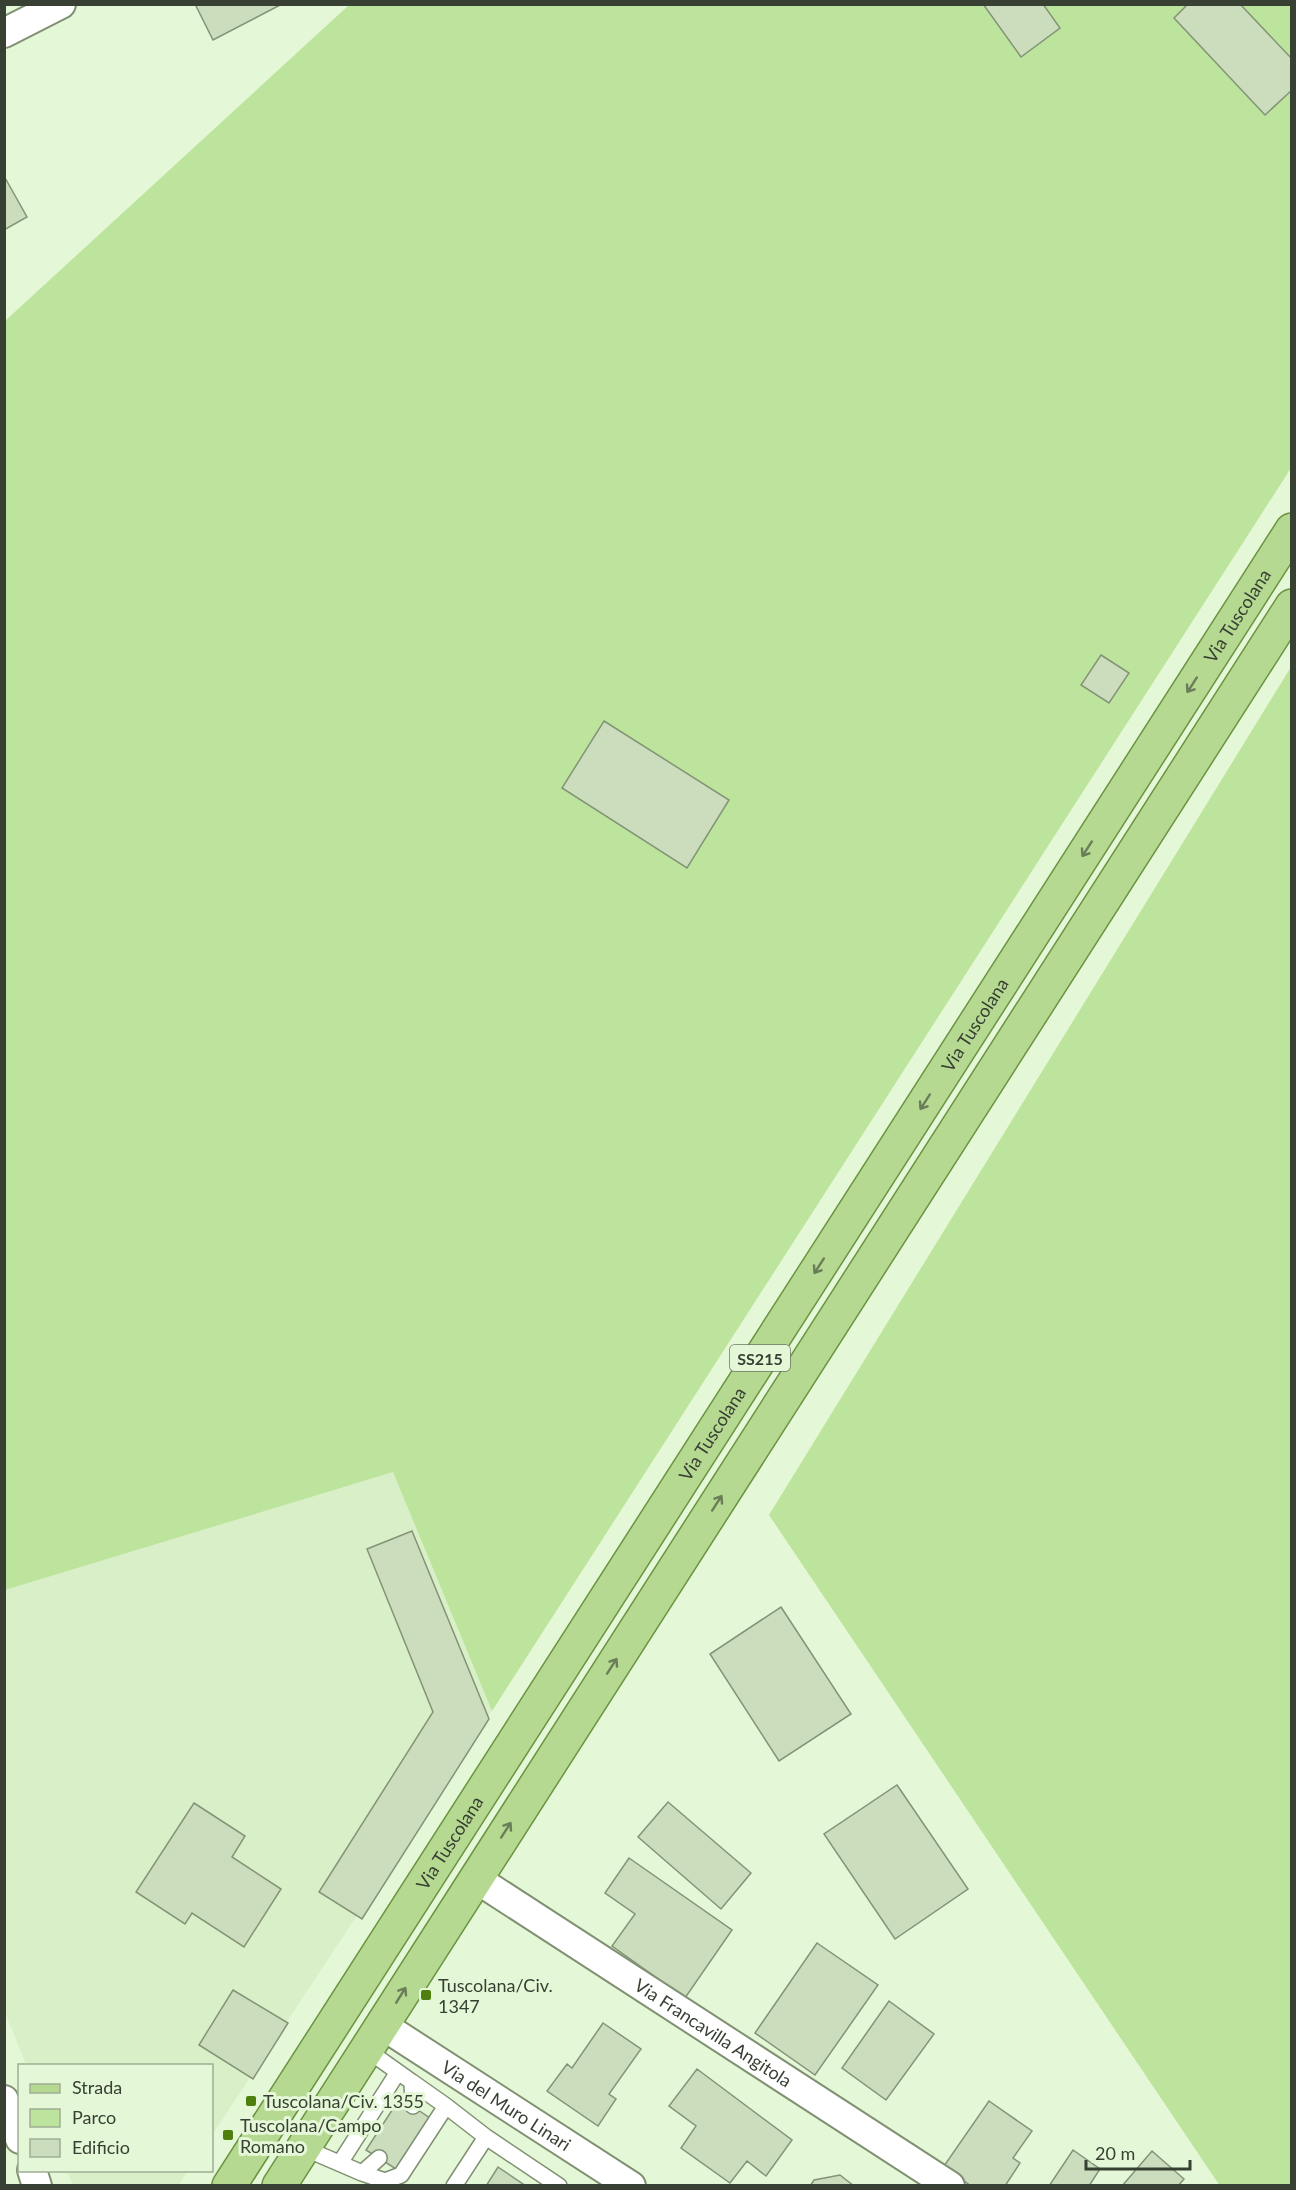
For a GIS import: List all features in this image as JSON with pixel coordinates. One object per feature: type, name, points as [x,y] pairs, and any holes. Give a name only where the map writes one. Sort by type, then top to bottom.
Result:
[{"type":"main road","name":"Via Tuscolana","points":[[229,2186],[1292,530]]},
{"type":"main road","name":"SS215","points":[[279,2186],[1292,606]]},
{"type":"street","points":[[4,33],[62,4]]},
{"type":"street","name":"Via Francavilla Angitola","points":[[475,1878],[950,2186]]},
{"type":"street","name":"Via del Muro Linari","points":[[375,2037],[631,2186]]},
{"type":"street","points":[[4,2100],[18,2134]]},
{"type":"lane","points":[[375,2037],[398,2072],[486,2137],[559,2186]]},
{"type":"lane","points":[[340,2163],[398,2072]]},
{"type":"lane","points":[[412,2082],[413,2106]]},
{"type":"lane","points":[[304,2148],[385,2181],[401,2175],[446,2106]]},
{"type":"lane","points":[[454,2186],[486,2137]]},
{"type":"lane","points":[[362,2172],[379,2158]]},
{"type":"shaded area","points":[[393,1471],[492,1711],[213,2133],[213,2064],[26,2064],[5,2012],[5,1590]]},
{"type":"shaded area","points":[[67,2172],[187,2172],[178,2186],[73,2185]]},
{"type":"green space","points":[[349,5],[1291,5],[1291,468],[492,1711],[393,1472],[5,1590],[5,321]]},
{"type":"green space","points":[[1291,667],[1292,2185],[1220,2186],[769,1515]]},
{"type":"building","points":[[195,4],[282,4],[213,40]]},
{"type":"building","points":[[983,4],[1043,4],[1060,28],[1021,57]]},
{"type":"building","points":[[1188,4],[1240,4],[1292,59],[1292,90],[1265,115],[1174,18]]},
{"type":"building","points":[[4,176],[27,217],[4,230]]},
{"type":"building","points":[[1101,655],[1129,673],[1109,703],[1081,685]]},
{"type":"building","points":[[604,721],[729,800],[687,868],[562,788]]},
{"type":"building","points":[[412,1531],[489,1719],[362,1919],[319,1892],[433,1712],[367,1549]]},
{"type":"building","points":[[781,1607],[851,1714],[779,1761],[710,1654]]},
{"type":"building","points":[[897,1785],[968,1889],[895,1939],[824,1834]]},
{"type":"building","points":[[668,1802],[751,1873],[721,1909],[638,1837]]},
{"type":"building","points":[[194,1803],[245,1836],[232,1857],[281,1889],[244,1947],[192,1913],[185,1924],[136,1892]]},
{"type":"building","points":[[629,1858],[732,1930],[685,1998],[612,1946],[635,1914],[605,1893]]},
{"type":"building","points":[[817,1943],[878,1985],[815,2075],[755,2033]]},
{"type":"building","points":[[233,1990],[288,2023],[253,2079],[199,2045]]},
{"type":"building","points":[[889,2001],[934,2034],[886,2100],[842,2068]]},
{"type":"building","points":[[603,2023],[641,2049],[609,2094],[616,2099],[598,2126],[547,2091],[567,2064],[572,2068]]},
{"type":"building","points":[[697,2069],[792,2140],[766,2176],[747,2161],[730,2183],[681,2148],[696,2126],[669,2106]]},
{"type":"building","points":[[400,2098],[430,2118],[396,2169],[366,2150]]},
{"type":"building","points":[[989,2101],[1032,2131],[1013,2158],[1020,2163],[1005,2186],[971,2186],[944,2166]]},
{"type":"building","points":[[1073,2150],[1100,2169],[1089,2186],[1049,2186]]},
{"type":"building","points":[[1152,2151],[1184,2179],[1178,2186],[1122,2186]]},
{"type":"building","points":[[498,2167],[526,2186],[486,2186]]},
{"type":"building","points":[[840,2175],[854,2186],[810,2186],[814,2180]]},
{"type":"place","name":"Tuscolana/Civ. 1347","points":[[426,1995]]},
{"type":"place","name":"Tuscolana/Civ. 1355","points":[[251,2101]]},
{"type":"place","name":"Tuscolana/Campo Romano","points":[[228,2135]]}]
